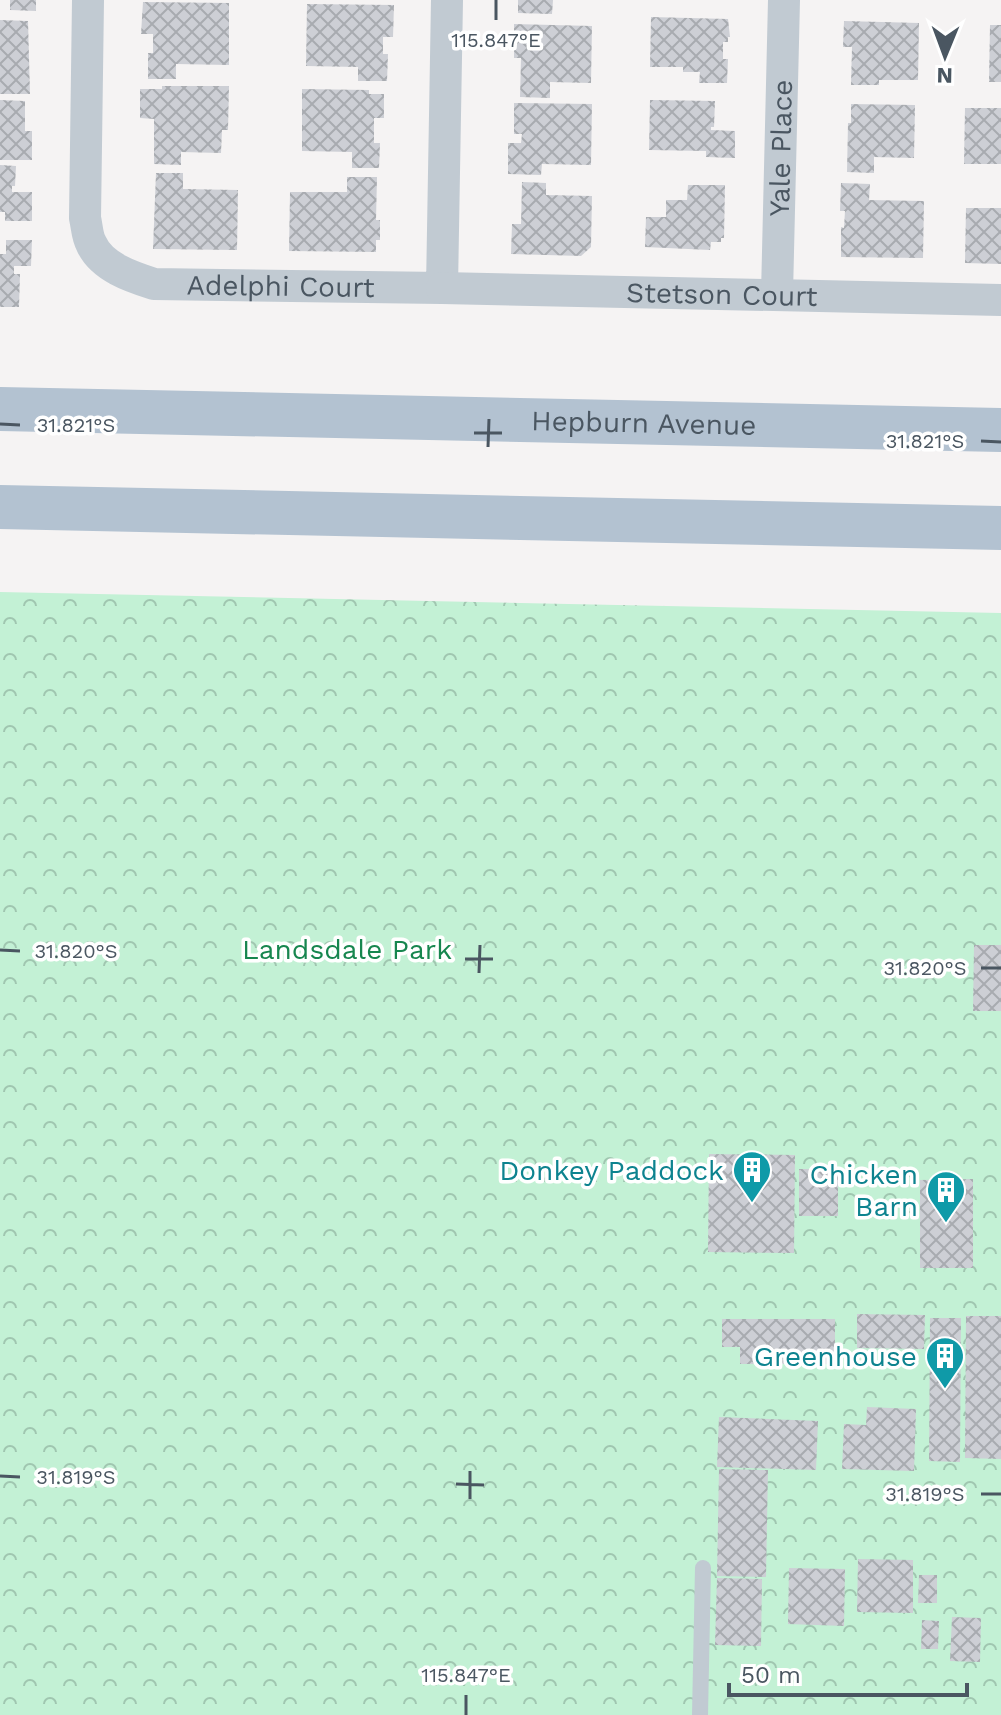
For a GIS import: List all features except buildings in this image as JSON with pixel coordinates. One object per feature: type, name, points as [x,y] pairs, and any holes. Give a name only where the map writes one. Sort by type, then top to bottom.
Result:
[{"type":"main road","name":"Hepburn Avenue","points":[[0,409],[1001,430]]},
{"type":"main road","points":[[0,507],[1001,528]]},
{"type":"street","name":"Adelphi Court","points":[[88,0],[85,218],[91,245],[107,263],[129,276],[154,284],[442,288]]},
{"type":"street","points":[[442,288],[447,0]]},
{"type":"street","name":"Yale Place","points":[[777,294],[784,0]]},
{"type":"street","name":"Stetson Court","points":[[442,288],[1001,300]]},
{"type":"lane","points":[[700,1715],[703,1568]]},
{"type":"green space","name":"Landsdale Park","points":[[0,592],[1001,613],[1001,1715],[0,1715]]},
{"type":"place","name":"Donkey Paddock","points":[[752,1204]]},
{"type":"place","name":"Chicken Barn","points":[[946,1224]]},
{"type":"place","name":"Greenhouse","points":[[945,1390]]}]
